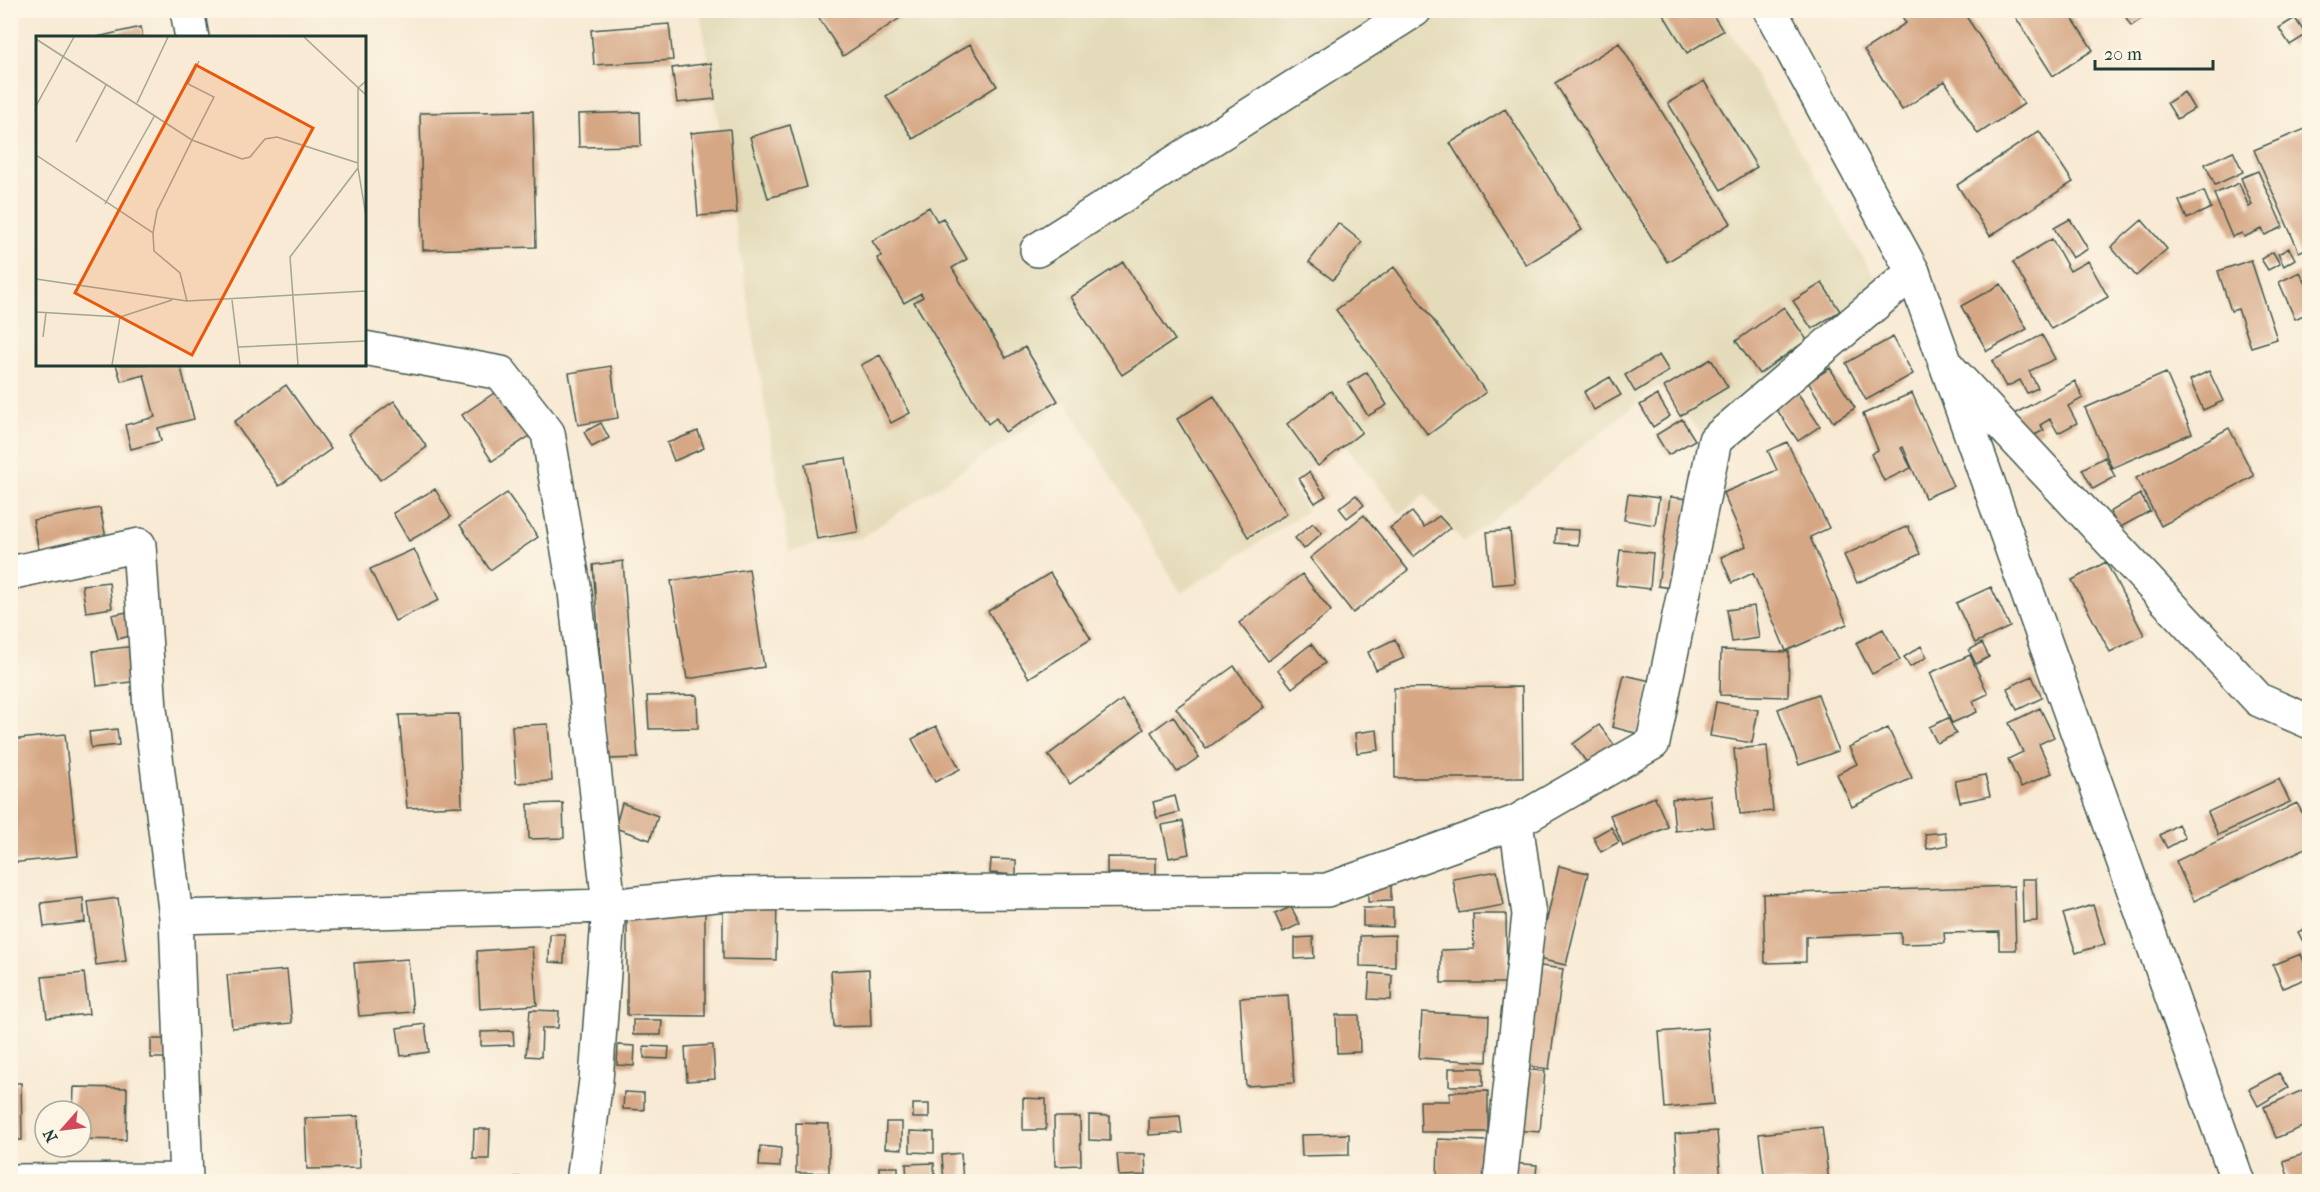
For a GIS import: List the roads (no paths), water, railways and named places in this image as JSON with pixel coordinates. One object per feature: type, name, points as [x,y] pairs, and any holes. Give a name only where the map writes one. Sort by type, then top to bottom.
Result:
[{"type":"street","points":[[187,10],[192,36]]},
{"type":"street","points":[[1037,250],[1415,10]]},
{"type":"street","points":[[1770,10],[1913,272],[2238,1182]]},
{"type":"street","points":[[176,917],[609,906],[726,894],[1327,890],[1516,822],[1653,743],[1715,440],[1913,272]]},
{"type":"street","points":[[366,348],[501,373],[548,433],[575,592],[609,906],[596,1080],[583,1182]]},
{"type":"street","points":[[1948,367],[2259,700],[2310,722]]},
{"type":"street","points":[[10,573],[139,545],[150,709],[176,917],[186,1180],[10,1181]]},
{"type":"street","points":[[1500,1182],[1529,915],[1516,822]]}]
